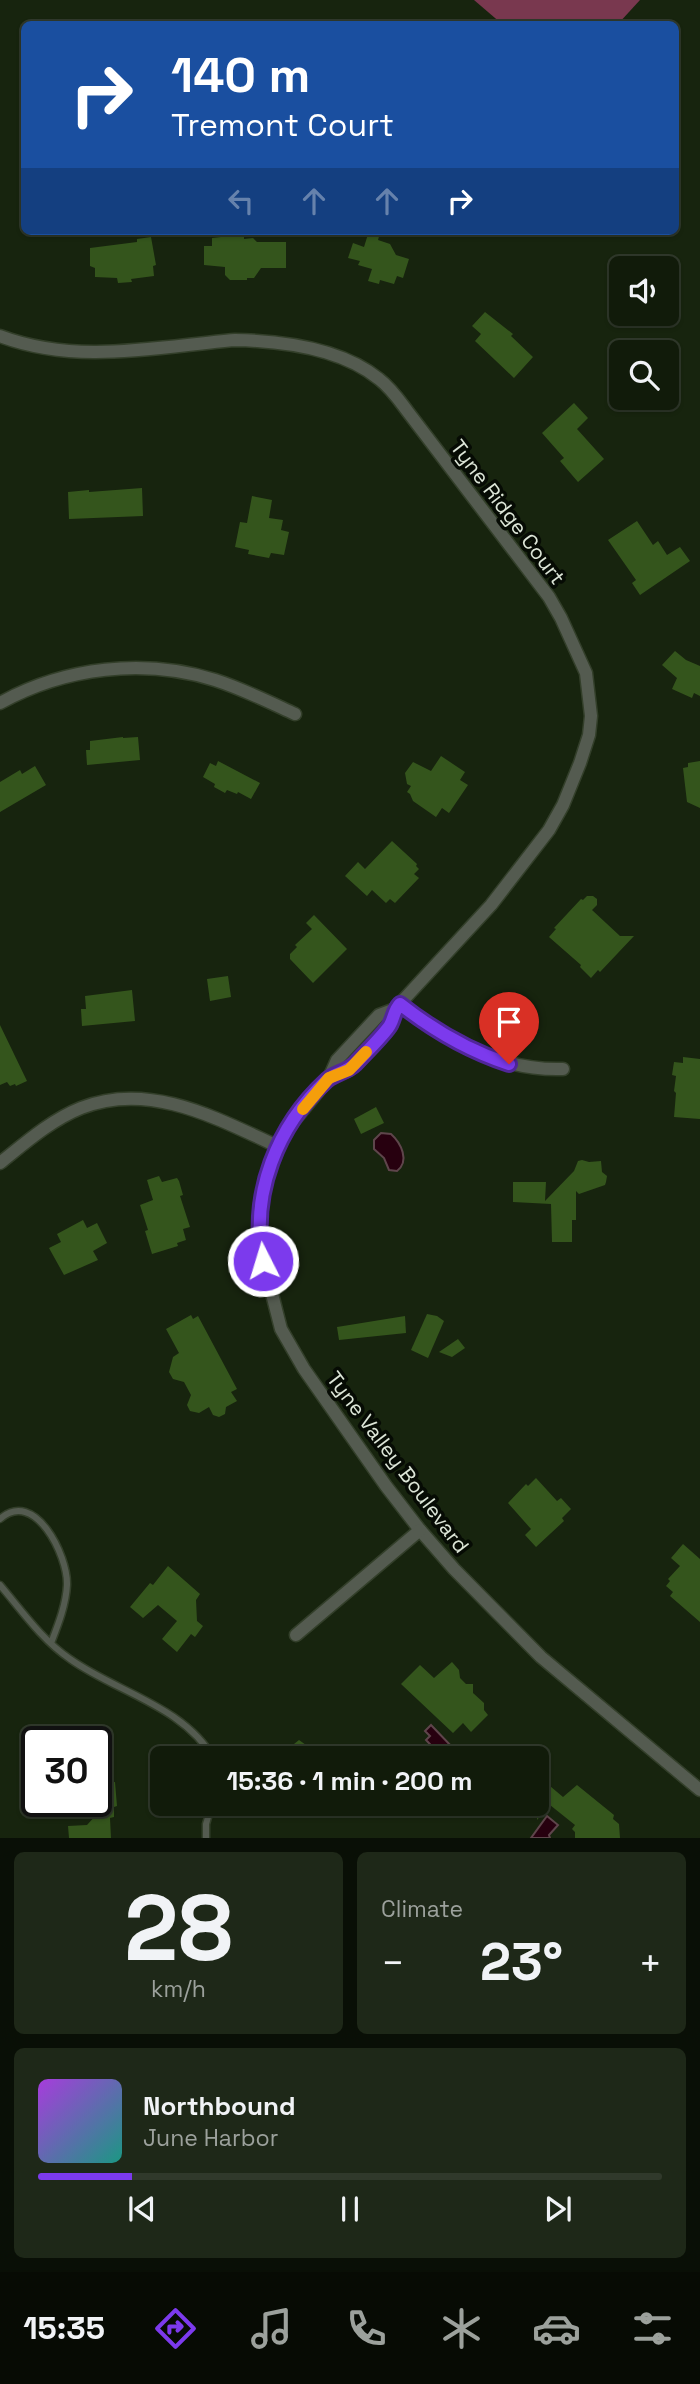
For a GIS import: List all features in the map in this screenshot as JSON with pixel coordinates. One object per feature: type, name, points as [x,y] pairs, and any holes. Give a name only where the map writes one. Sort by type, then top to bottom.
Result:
[{"type":"street","name":"Tyne Ridge Court","points":[[0,336],[38,348],[85,353],[256,340],[318,351],[366,369],[387,385],[549,597],[586,673],[592,716],[589,735],[564,805],[544,838],[514,878],[397,1007]]},
{"type":"street","points":[[0,702],[35,685],[76,674],[144,668],[213,680],[295,714]]},
{"type":"street","points":[[397,1007],[488,1057],[530,1068],[563,1069]]},
{"type":"street","name":"Tyne Valley Boulevard","points":[[397,1007],[391,1026],[349,1070],[329,1078],[297,1116],[277,1146],[260,1204],[259,1223],[265,1275],[281,1329],[326,1401],[420,1530],[454,1569],[541,1657],[700,1790]]},
{"type":"street","points":[[0,1163],[28,1140],[71,1113],[96,1103],[126,1098],[144,1098],[181,1106],[277,1146]]},
{"type":"street","points":[[296,1635],[420,1530]]},
{"type":"lane","points":[[0,1519],[12,1511],[32,1515],[44,1525],[61,1553],[67,1578],[66,1591],[51,1643]]},
{"type":"lane","points":[[0,1586],[51,1643],[76,1664],[177,1720],[204,1746]]},
{"type":"lane","points":[[206,1838],[208,1816]]},
{"type":"shaded area","points":[[474,0],[640,0],[621,21],[498,21]]},
{"type":"shaded area","points":[[381,1133],[391,1134],[401,1147],[403,1162],[397,1171],[389,1170],[384,1158],[374,1149],[374,1140]]},
{"type":"shaded area","points":[[431,1725],[451,1746],[432,1746],[426,1740],[430,1736],[425,1731]]},
{"type":"shaded area","points":[[547,1816],[558,1825],[549,1835],[550,1838],[531,1838]]},
{"type":"building","points":[[368,235],[379,235],[378,240],[390,244],[396,255],[409,259],[403,278],[397,276],[394,284],[380,280],[379,284],[368,281],[372,269],[358,265],[360,261],[348,258],[353,243],[364,247]]},
{"type":"building","points":[[151,237],[156,265],[153,266],[154,276],[118,283],[117,278],[95,277],[95,268],[90,266],[90,248],[137,242],[137,239]]},
{"type":"building","points":[[212,238],[253,238],[257,242],[286,242],[286,268],[261,268],[254,278],[230,280],[225,275],[225,267],[204,265],[204,246],[212,246]]},
{"type":"building","points":[[485,312],[513,334],[511,336],[533,357],[514,378],[475,341],[481,334],[472,326]]},
{"type":"building","points":[[574,403],[588,418],[577,429],[604,459],[578,482],[560,461],[564,458],[542,433]]},
{"type":"building","points":[[142,488],[143,516],[69,519],[68,492]]},
{"type":"building","points":[[252,496],[272,500],[269,518],[283,520],[281,530],[289,532],[284,555],[271,553],[269,558],[248,554],[249,550],[235,547],[240,522],[247,523]]},
{"type":"building","points":[[637,521],[653,545],[658,541],[667,555],[680,547],[690,561],[640,595],[632,583],[636,580],[608,540]]},
{"type":"building","points":[[675,651],[700,666],[700,696],[694,693],[692,698],[672,689],[677,678],[662,665]]},
{"type":"building","points":[[138,737],[140,760],[87,765],[86,750],[90,750],[90,741]]},
{"type":"building","points":[[441,756],[465,772],[460,780],[468,785],[449,813],[442,808],[436,817],[413,801],[407,792],[411,786],[407,784],[405,773],[413,762],[431,771]]},
{"type":"building","points":[[218,761],[260,783],[251,799],[238,792],[237,794],[227,790],[225,793],[203,777],[210,763],[216,766]]},
{"type":"building","points":[[700,761],[700,808],[687,802],[683,768],[688,767],[688,763]]},
{"type":"building","points":[[35,766],[46,785],[0,812],[0,782],[20,770],[22,774]]},
{"type":"building","points":[[392,841],[417,864],[419,869],[414,874],[419,878],[395,903],[390,899],[386,903],[372,890],[367,896],[345,876],[358,862],[365,869]]},
{"type":"building","points":[[587,896],[597,899],[597,905],[592,910],[620,936],[634,936],[591,978],[581,965],[549,937],[556,929],[554,928]]},
{"type":"building","points":[[314,915],[347,949],[313,983],[290,959],[290,954],[297,947],[295,945],[312,929],[306,923]]},
{"type":"building","points":[[228,976],[231,997],[210,1001],[207,979]]},
{"type":"building","points":[[132,990],[135,1021],[82,1026],[81,1009],[86,1009],[85,996]]},
{"type":"building","points":[[0,1025],[27,1081],[16,1086],[10,1086],[7,1082],[0,1085]]},
{"type":"building","points":[[683,1057],[700,1059],[700,1119],[674,1117],[676,1076],[672,1075],[674,1062],[683,1063]]},
{"type":"building","points":[[376,1107],[384,1123],[361,1134],[354,1119]]},
{"type":"building","points":[[578,1161],[601,1161],[602,1172],[607,1176],[605,1185],[579,1194],[576,1191],[576,1220],[572,1220],[572,1242],[552,1242],[551,1204],[513,1202],[513,1182],[546,1182],[545,1201],[574,1171]]},
{"type":"building","points":[[159,1176],[162,1182],[177,1178],[179,1181],[183,1195],[180,1196],[190,1227],[183,1229],[186,1240],[177,1243],[178,1246],[152,1254],[140,1205],[153,1200],[147,1180]]},
{"type":"building","points":[[83,1220],[87,1228],[97,1223],[107,1243],[93,1251],[98,1260],[64,1275],[49,1248],[61,1242],[57,1234]]},
{"type":"building","points":[[427,1314],[444,1321],[428,1358],[411,1350]]},
{"type":"building","points":[[191,1315],[193,1319],[198,1316],[237,1389],[231,1392],[237,1401],[226,1407],[225,1414],[219,1417],[213,1415],[209,1407],[199,1413],[190,1411],[187,1405],[191,1395],[184,1382],[173,1379],[169,1372],[173,1357],[179,1353],[166,1329]]},
{"type":"building","points":[[405,1316],[406,1333],[339,1340],[337,1327]]},
{"type":"building","points":[[458,1339],[465,1348],[452,1357],[439,1352]]},
{"type":"building","points":[[536,1478],[557,1501],[561,1498],[571,1509],[562,1518],[564,1521],[536,1547],[525,1535],[531,1529],[508,1503],[526,1484],[528,1486]]},
{"type":"building","points":[[683,1544],[700,1559],[700,1622],[670,1596],[673,1592],[666,1586],[670,1581],[668,1579],[680,1566],[671,1558]]},
{"type":"building","points":[[168,1566],[200,1594],[196,1600],[197,1621],[203,1626],[195,1637],[191,1634],[177,1652],[162,1639],[177,1621],[158,1605],[143,1618],[130,1607]]},
{"type":"building","points":[[452,1662],[459,1670],[460,1678],[466,1684],[473,1684],[473,1693],[484,1703],[484,1710],[488,1715],[471,1732],[463,1723],[453,1733],[401,1684],[420,1665],[434,1678]]},
{"type":"building","points":[[299,1740],[306,1745],[317,1746],[283,1746]]},
{"type":"building","points":[[112,1782],[115,1782],[117,1806],[114,1807],[114,1817],[110,1818],[111,1838],[69,1838],[68,1826],[87,1825],[94,1817],[112,1817]]},
{"type":"building","points":[[549,1785],[563,1797],[577,1785],[614,1815],[613,1819],[619,1824],[620,1838],[575,1838],[572,1829],[575,1825],[550,1805]]},
{"type":"slow traffic","points":[[303,1109],[329,1078],[349,1070],[366,1052]]},
{"type":"route","points":[[263,1261],[260,1247],[260,1204],[277,1146],[297,1116],[329,1078],[349,1070],[391,1026],[395,1009],[400,1004],[449,1038],[509,1064]]}]
